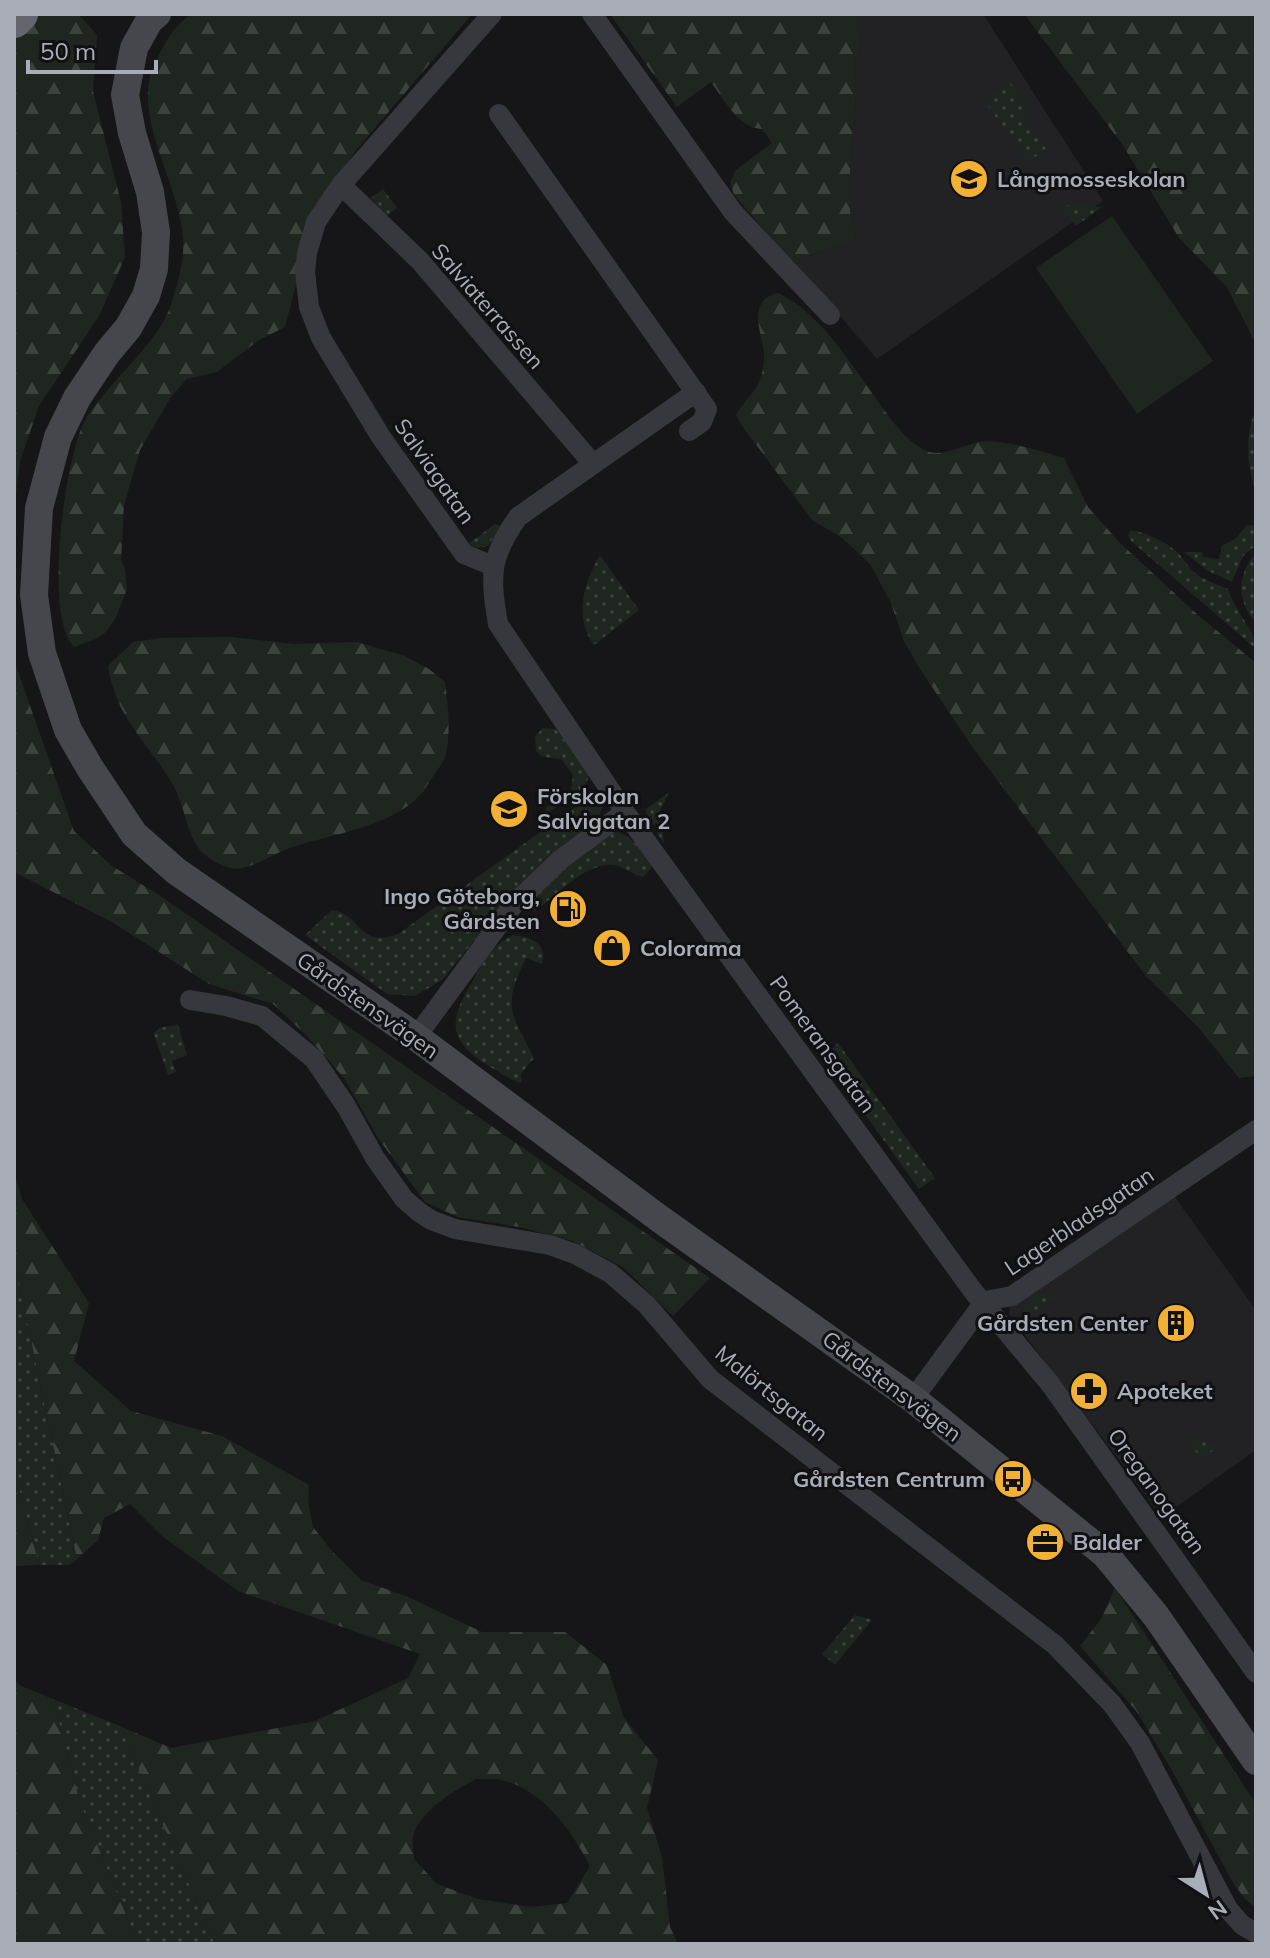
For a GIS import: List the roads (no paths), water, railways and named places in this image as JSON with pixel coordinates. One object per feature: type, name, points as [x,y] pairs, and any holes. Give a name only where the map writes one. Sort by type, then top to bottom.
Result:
[{"type":"highway","points":[[14,20],[20,14]]},
{"type":"street","name":"Gårdstensvägen","points":[[157,14],[149,21],[134,48],[125,95],[132,133],[150,192],[156,232],[154,269],[146,296],[77,398],[58,437],[39,508],[37,534],[34,595],[42,653],[68,730],[106,794],[134,834],[176,871],[416,1037],[660,1219],[913,1399],[1105,1554],[1156,1616],[1256,1761]]},
{"type":"street","name":"Salviagatan","points":[[492,14],[341,185],[316,222],[307,253],[305,289],[321,338],[381,437],[464,554],[493,566]]},
{"type":"street","points":[[592,14],[733,212],[830,315]]},
{"type":"street","points":[[499,114],[707,409],[702,422],[689,431]]},
{"type":"street","name":"Salviaterrassen","points":[[341,185],[420,261],[593,464]]},
{"type":"street","points":[[416,1037],[514,904],[560,860],[625,812],[498,624],[493,596],[493,566],[501,540],[518,517],[696,392]]},
{"type":"street","name":"Pomeransgatan","points":[[625,812],[973,1291],[985,1301]]},
{"type":"street","name":"Malörtsgatan","points":[[190,1000],[262,1016],[314,1059],[346,1106],[375,1158],[404,1199],[419,1212],[455,1229],[550,1245],[575,1254],[610,1273],[647,1305],[710,1379],[1046,1637],[1112,1704],[1154,1768],[1228,1909],[1242,1925],[1256,1933]]},
{"type":"street","name":"Lagerbladsgatan","points":[[985,1301],[1012,1296],[1256,1130]]},
{"type":"street","points":[[913,1399],[985,1301]]},
{"type":"street","name":"Oreganogatan","points":[[985,1301],[1059,1397],[1256,1673]]},
{"type":"place","name":"Långmosseskolan","points":[[969,179]]},
{"type":"place","name":"Förskolan Salvigatan 2","points":[[509,809]]},
{"type":"place","name":"Ingo Göteborg, Gårdsten","points":[[568,909]]},
{"type":"place","name":"Colorama","points":[[612,948]]},
{"type":"place","name":"Gårdsten Center","points":[[1176,1323]]},
{"type":"place","name":"Apoteket","points":[[1089,1391]]},
{"type":"place","name":"Gårdsten Centrum","points":[[1013,1479]]},
{"type":"place","name":"Balder","points":[[1045,1542]]}]
